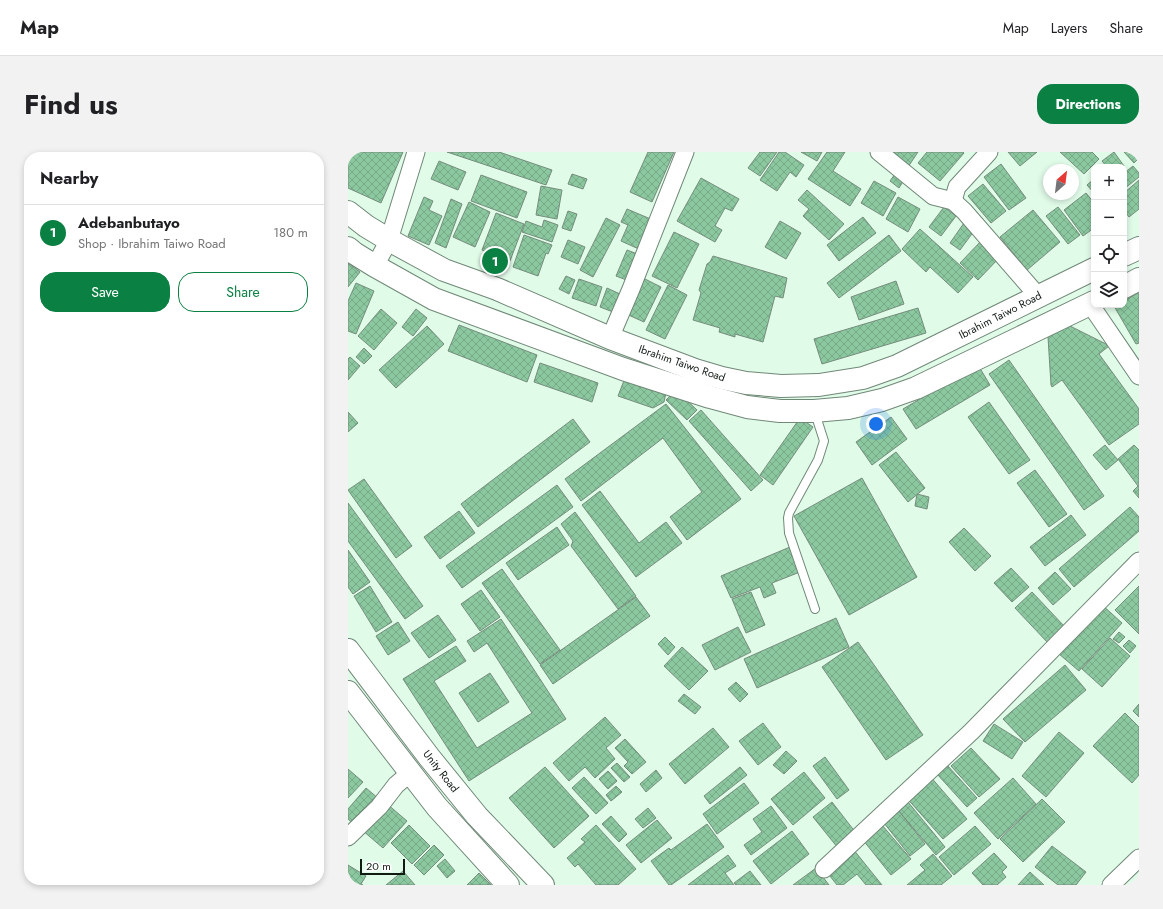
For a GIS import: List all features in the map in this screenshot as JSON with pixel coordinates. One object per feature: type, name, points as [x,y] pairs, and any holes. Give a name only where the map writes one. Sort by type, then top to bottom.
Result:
[{"type":"main road","name":"Ibrahim Taiwo Road","points":[[348,212],[366,226],[389,240],[444,270],[497,289],[610,338],[695,370],[738,382],[781,386],[819,385],[863,378],[897,366],[1091,270]]},
{"type":"main road","name":"Ibrahim Taiwo Road","points":[[348,248],[374,266],[434,299],[631,371],[710,397],[747,407],[780,411],[814,411],[848,408],[882,400],[916,388],[1091,303]]},
{"type":"main road","points":[[1127,254],[1139,248]]},
{"type":"main road","points":[[1127,285],[1139,279]]},
{"type":"main road","name":"Unity Road","points":[[348,650],[477,816],[543,885]]},
{"type":"main road","points":[[348,692],[437,807],[508,885]]},
{"type":"main road","points":[[483,856],[500,840]]},
{"type":"street","points":[[374,266],[389,240],[416,152]]},
{"type":"street","points":[[610,338],[686,152]]},
{"type":"street","points":[[879,152],[933,196],[953,201],[964,211],[1038,296]]},
{"type":"street","points":[[953,201],[957,187],[989,152]]},
{"type":"street","points":[[1095,308],[1139,376]]},
{"type":"street","points":[[824,869],[971,732],[1139,561]]},
{"type":"street","points":[[348,837],[379,807],[396,785],[410,773]]},
{"type":"street","points":[[1111,885],[1139,858]]},
{"type":"lane","points":[[814,411],[824,441],[818,460],[789,513],[788,518],[789,533],[815,610]]},
{"type":"building","points":[[348,152],[403,152],[381,203],[348,188]]},
{"type":"building","points":[[447,152],[499,152],[552,170],[546,185]]},
{"type":"building","points":[[648,152],[674,152],[652,202],[630,192]]},
{"type":"building","points":[[760,152],[777,152],[760,176],[748,168]]},
{"type":"building","points":[[779,152],[785,152],[804,165],[796,177],[790,172],[777,191],[760,180]]},
{"type":"building","points":[[801,152],[822,152],[817,161]]},
{"type":"building","points":[[827,152],[845,152],[833,171],[861,189],[850,206],[808,179]]},
{"type":"building","points":[[887,152],[918,152],[908,167]]},
{"type":"building","points":[[927,152],[964,153],[940,181],[918,163]]},
{"type":"building","points":[[1008,152],[1037,152],[1020,166]]},
{"type":"building","points":[[1060,152],[1092,152],[1099,159],[1094,164],[1091,164],[1091,167],[1084,174],[1079,169],[1079,164],[1073,164]]},
{"type":"building","points":[[1114,152],[1123,164],[1104,164],[1102,161]]},
{"type":"building","points":[[1124,152],[1139,152],[1139,158],[1134,163]]},
{"type":"building","points":[[439,161],[466,172],[458,190],[431,179]]},
{"type":"building","points":[[1001,164],[1026,198],[1009,210],[984,177]]},
{"type":"building","points":[[1133,166],[1139,173],[1139,177],[1127,187],[1127,171]]},
{"type":"building","points":[[572,174],[587,179],[583,189],[568,184]]},
{"type":"building","points":[[895,174],[904,180],[899,188],[890,181]]},
{"type":"building","points":[[481,175],[527,192],[517,218],[471,201]]},
{"type":"building","points":[[701,178],[739,199],[732,211],[725,208],[715,226],[722,230],[715,242],[677,221]]},
{"type":"building","points":[[1139,180],[1139,209],[1129,217],[1127,214],[1127,190]]},
{"type":"building","points":[[874,181],[896,193],[883,216],[861,203]]},
{"type":"building","points":[[1091,182],[1091,190],[1087,185]]},
{"type":"building","points":[[983,184],[1006,211],[991,223],[968,196]]},
{"type":"building","points":[[541,186],[562,190],[557,219],[536,215]]},
{"type":"building","points":[[807,190],[844,224],[829,240],[803,216],[809,209],[798,200]]},
{"type":"building","points":[[1086,193],[1091,199],[1091,230],[1083,236],[1064,210],[1079,200]]},
{"type":"building","points":[[424,197],[433,201],[429,210],[442,216],[429,245],[408,236]]},
{"type":"building","points":[[898,197],[920,209],[908,232],[886,219]]},
{"type":"building","points":[[451,199],[462,204],[446,248],[435,243]]},
{"type":"building","points":[[469,202],[490,212],[475,247],[453,237]]},
{"type":"building","points":[[944,207],[956,216],[941,236],[929,227]]},
{"type":"building","points":[[1058,207],[1080,235],[1068,244],[1046,216]]},
{"type":"building","points":[[627,209],[653,220],[641,250],[621,241],[628,225],[621,222]]},
{"type":"building","points":[[1033,210],[1060,242],[1027,270],[1000,237]]},
{"type":"building","points":[[568,211],[577,214],[571,231],[562,228]]},
{"type":"building","points":[[496,213],[524,224],[510,261],[482,250]]},
{"type":"building","points":[[863,217],[876,233],[839,261],[827,245]]},
{"type":"building","points":[[606,218],[620,225],[593,277],[580,270]]},
{"type":"building","points":[[544,220],[558,225],[552,242],[522,232],[526,221],[542,227]]},
{"type":"building","points":[[780,221],[801,233],[786,259],[765,247]]},
{"type":"building","points":[[964,223],[974,231],[960,250],[950,243]]},
{"type":"building","points":[[920,229],[973,277],[958,293],[930,267],[926,272],[902,249]]},
{"type":"building","points":[[674,232],[699,244],[677,288],[652,276]]},
{"type":"building","points":[[524,235],[552,245],[548,254],[546,253],[538,276],[513,267]]},
{"type":"building","points":[[889,235],[901,251],[839,298],[827,283]]},
{"type":"building","points":[[983,239],[1001,256],[978,280],[960,263]]},
{"type":"building","points":[[568,240],[585,247],[578,264],[561,257]]},
{"type":"building","points":[[627,250],[640,255],[629,281],[616,276]]},
{"type":"building","points":[[713,256],[787,278],[783,298],[775,296],[763,342],[735,334],[735,337],[719,332],[720,328],[693,320],[701,293],[699,290],[707,264]]},
{"type":"building","points":[[348,263],[360,272],[348,287]]},
{"type":"building","points":[[566,276],[575,280],[569,294],[559,289]]},
{"type":"building","points":[[641,277],[661,287],[644,322],[624,313]]},
{"type":"building","points":[[579,279],[602,287],[596,306],[572,298]]},
{"type":"building","points":[[896,281],[904,304],[859,320],[851,297]]},
{"type":"building","points":[[356,283],[374,291],[356,334],[348,331],[348,301]]},
{"type":"building","points":[[668,285],[687,295],[665,339],[646,330]]},
{"type":"building","points":[[607,288],[620,294],[613,312],[600,307]]},
{"type":"building","points":[[1138,293],[1139,295],[1139,343],[1136,344],[1115,308],[1127,308],[1127,299]]},
{"type":"building","points":[[918,308],[926,333],[822,364],[814,339]]},
{"type":"building","points":[[381,309],[397,323],[374,350],[358,336]]},
{"type":"building","points":[[416,309],[427,318],[413,336],[402,327]]},
{"type":"building","points":[[459,325],[537,355],[527,382],[448,351]]},
{"type":"building","points":[[1068,325],[1109,346],[1099,354],[1139,409],[1139,424],[1109,445],[1062,380],[1052,387],[1051,385],[1048,337]]},
{"type":"building","points":[[427,326],[444,344],[396,388],[379,370]]},
{"type":"building","points":[[364,348],[372,356],[364,364],[356,357]]},
{"type":"building","points":[[350,357],[360,366],[348,380],[348,359]]},
{"type":"building","points":[[1009,360],[1104,496],[1084,510],[989,374]]},
{"type":"building","points":[[540,363],[598,383],[592,402],[534,382]]},
{"type":"building","points":[[978,365],[990,385],[916,429],[903,409]]},
{"type":"building","points":[[625,378],[666,393],[664,402],[653,408],[618,396]]},
{"type":"building","points":[[676,390],[697,410],[687,420],[666,400]]},
{"type":"building","points":[[989,402],[1030,460],[1009,474],[968,417]]},
{"type":"building","points":[[666,404],[741,499],[687,540],[670,517],[702,492],[663,438],[581,501],[565,479]]},
{"type":"building","points":[[701,410],[763,480],[751,491],[689,421]]},
{"type":"building","points":[[348,412],[358,423],[348,432]]},
{"type":"building","points":[[891,417],[907,439],[872,465],[856,442]]},
{"type":"building","points":[[800,418],[813,427],[773,485],[760,475]]},
{"type":"building","points":[[573,419],[590,442],[478,527],[461,504]]},
{"type":"building","points":[[1105,445],[1118,460],[1106,470],[1093,455]]},
{"type":"building","points":[[1134,445],[1139,450],[1139,498],[1133,491],[1138,486],[1118,459]]},
{"type":"building","points":[[896,452],[925,488],[908,502],[879,465]]},
{"type":"building","points":[[1035,470],[1067,514],[1049,527],[1017,483]]},
{"type":"building","points":[[862,478],[917,577],[849,615],[794,516]]},
{"type":"building","points":[[364,479],[412,546],[396,558],[348,490]]},
{"type":"building","points":[[557,485],[573,507],[462,588],[446,566]]},
{"type":"building","points":[[600,491],[639,543],[666,522],[682,543],[636,577],[582,505]]},
{"type":"building","points":[[917,494],[929,497],[927,509],[915,506]]},
{"type":"building","points":[[348,503],[423,606],[405,619],[348,541]]},
{"type":"building","points":[[1130,507],[1139,517],[1139,531],[1074,587],[1059,569]]},
{"type":"building","points":[[459,511],[475,533],[440,559],[424,537]]},
{"type":"building","points":[[575,512],[636,596],[618,609],[571,546],[573,541],[561,524]]},
{"type":"building","points":[[1071,515],[1086,535],[1045,566],[1030,547]]},
{"type":"building","points":[[557,527],[569,545],[518,580],[506,563]]},
{"type":"building","points":[[964,528],[991,556],[975,571],[949,542]]},
{"type":"building","points":[[790,547],[800,572],[772,583],[776,593],[764,598],[760,587],[731,598],[721,576]]},
{"type":"building","points":[[348,550],[370,582],[353,594],[348,587]]},
{"type":"building","points":[[1011,568],[1029,587],[1012,602],[994,583]]},
{"type":"building","points":[[502,569],[560,650],[540,664],[482,583]]},
{"type":"building","points":[[1055,572],[1071,589],[1053,605],[1038,588]]},
{"type":"building","points":[[370,586],[392,622],[376,632],[354,596]]},
{"type":"building","points":[[1139,586],[1139,634],[1115,610]]},
{"type":"building","points":[[481,590],[500,617],[480,631],[461,604]]},
{"type":"building","points":[[751,592],[765,625],[746,633],[732,599]]},
{"type":"building","points":[[1032,592],[1065,627],[1048,643],[1015,608]]},
{"type":"building","points":[[636,597],[650,616],[553,684],[540,665]]},
{"type":"building","points":[[1100,603],[1122,623],[1079,671],[1059,654]]},
{"type":"building","points":[[438,615],[456,640],[429,658],[411,633]]},
{"type":"building","points":[[836,618],[849,647],[757,688],[744,659]]},
{"type":"building","points":[[501,619],[566,719],[469,781],[403,679],[456,646],[466,661],[434,681],[477,748],[532,713],[487,643],[474,652],[467,641]]},
{"type":"building","points":[[398,622],[410,641],[388,655],[376,636]]},
{"type":"building","points":[[738,627],[751,652],[715,670],[702,645]]},
{"type":"building","points":[[1119,632],[1125,637],[1119,643],[1113,639]]},
{"type":"building","points":[[665,637],[675,647],[668,655],[658,644]]},
{"type":"building","points":[[1110,638],[1130,656],[1102,687],[1082,669]]},
{"type":"building","points":[[1129,640],[1136,646],[1130,653],[1123,646]]},
{"type":"building","points":[[858,642],[923,735],[886,760],[822,667]]},
{"type":"building","points":[[682,647],[708,671],[689,690],[664,666]]},
{"type":"building","points":[[1065,665],[1086,690],[1025,742],[1003,719]]},
{"type":"building","points":[[490,673],[509,702],[478,722],[459,693]]},
{"type":"building","points":[[736,682],[748,694],[740,702],[728,689]]},
{"type":"building","points":[[684,694],[701,707],[695,714],[678,701]]},
{"type":"building","points":[[1139,704],[1139,717],[1133,711]]},
{"type":"building","points":[[1125,713],[1139,727],[1139,775],[1132,783],[1093,746]]},
{"type":"building","points":[[605,717],[621,735],[606,748],[615,759],[595,778],[585,767],[569,781],[553,763]]},
{"type":"building","points":[[763,723],[781,747],[758,765],[739,741]]},
{"type":"building","points":[[994,724],[1023,742],[1012,759],[983,741]]},
{"type":"building","points":[[713,728],[729,747],[685,784],[669,764]]},
{"type":"building","points":[[1059,732],[1084,753],[1046,797],[1022,776]]},
{"type":"building","points":[[625,739],[646,762],[632,774],[624,766],[628,762],[615,748]]},
{"type":"building","points":[[971,748],[1000,779],[979,797],[951,766]]},
{"type":"building","points":[[786,751],[797,761],[784,774],[773,765]]},
{"type":"building","points":[[825,757],[849,790],[837,799],[813,766]]},
{"type":"building","points":[[617,763],[630,777],[624,782],[611,768]]},
{"type":"building","points":[[947,765],[977,798],[967,807],[937,774]]},
{"type":"building","points":[[545,767],[589,816],[554,848],[509,798]]},
{"type":"building","points":[[740,767],[747,775],[710,804],[704,796]]},
{"type":"building","points":[[348,769],[363,782],[348,798]]},
{"type":"building","points":[[656,770],[662,778],[646,792],[640,784]]},
{"type":"building","points":[[608,771],[617,781],[608,789],[599,779]]},
{"type":"building","points":[[804,772],[825,798],[793,825],[771,799]]},
{"type":"building","points":[[929,775],[967,819],[943,839],[905,796]]},
{"type":"building","points":[[584,777],[608,803],[596,814],[572,788]]},
{"type":"building","points":[[1013,778],[1036,804],[998,839],[974,813]]},
{"type":"building","points":[[744,783],[759,803],[717,834],[703,814]]},
{"type":"building","points":[[616,786],[622,792],[611,801],[606,795]]},
{"type":"building","points":[[366,788],[379,799],[356,826],[348,819],[348,809]]},
{"type":"building","points":[[1042,799],[1065,822],[1023,862],[1000,839]]},
{"type":"building","points":[[832,802],[856,833],[838,848],[813,817]]},
{"type":"building","points":[[908,802],[945,847],[936,855],[898,810]]},
{"type":"building","points":[[386,803],[407,821],[383,848],[362,830]]},
{"type":"building","points":[[771,806],[787,828],[751,855],[744,845],[762,832],[753,819]]},
{"type":"building","points":[[648,808],[656,818],[643,828],[635,819]]},
{"type":"building","points":[[899,811],[925,844],[910,856],[884,823]]},
{"type":"building","points":[[611,816],[627,834],[619,842],[602,824]]},
{"type":"building","points":[[657,820],[672,838],[641,863],[626,845]]},
{"type":"building","points":[[707,824],[724,847],[669,885],[651,861],[669,848],[671,850]]},
{"type":"building","points":[[409,825],[430,846],[412,864],[391,843]]},
{"type":"building","points":[[596,825],[636,869],[618,885],[596,885],[578,864],[575,867],[567,858],[585,842],[581,839]]},
{"type":"building","points":[[882,825],[911,859],[891,875],[863,840]]},
{"type":"building","points":[[975,826],[991,844],[954,875],[939,857]]},
{"type":"building","points":[[792,831],[809,854],[771,884],[753,861]]},
{"type":"building","points":[[434,845],[444,855],[424,875],[414,865]]},
{"type":"building","points":[[1052,846],[1086,872],[1076,885],[1058,885],[1035,867]]},
{"type":"building","points":[[853,849],[882,885],[866,885],[857,874],[843,885],[837,885],[826,871]]},
{"type":"building","points":[[994,853],[1007,867],[1002,872],[1006,877],[997,885],[983,885],[972,873]]},
{"type":"building","points":[[933,854],[952,876],[941,885],[907,885],[925,870],[920,865]]},
{"type":"building","points":[[728,855],[736,866],[725,873],[734,885],[688,885]]},
{"type":"building","points":[[445,859],[455,871],[447,878],[437,866]]},
{"type":"building","points":[[348,865],[366,876],[361,884],[363,885],[348,885]]},
{"type":"building","points":[[816,868],[829,885],[793,885]]},
{"type":"building","points":[[403,871],[415,885],[386,885]]},
{"type":"building","points":[[750,871],[761,885],[736,885],[734,883]]},
{"type":"building","points":[[1030,872],[1044,885],[1018,885]]},
{"type":"building","points":[[479,873],[491,885],[467,885]]},
{"type":"place","name":"Adebanbutayo","points":[[495,261]]}]
